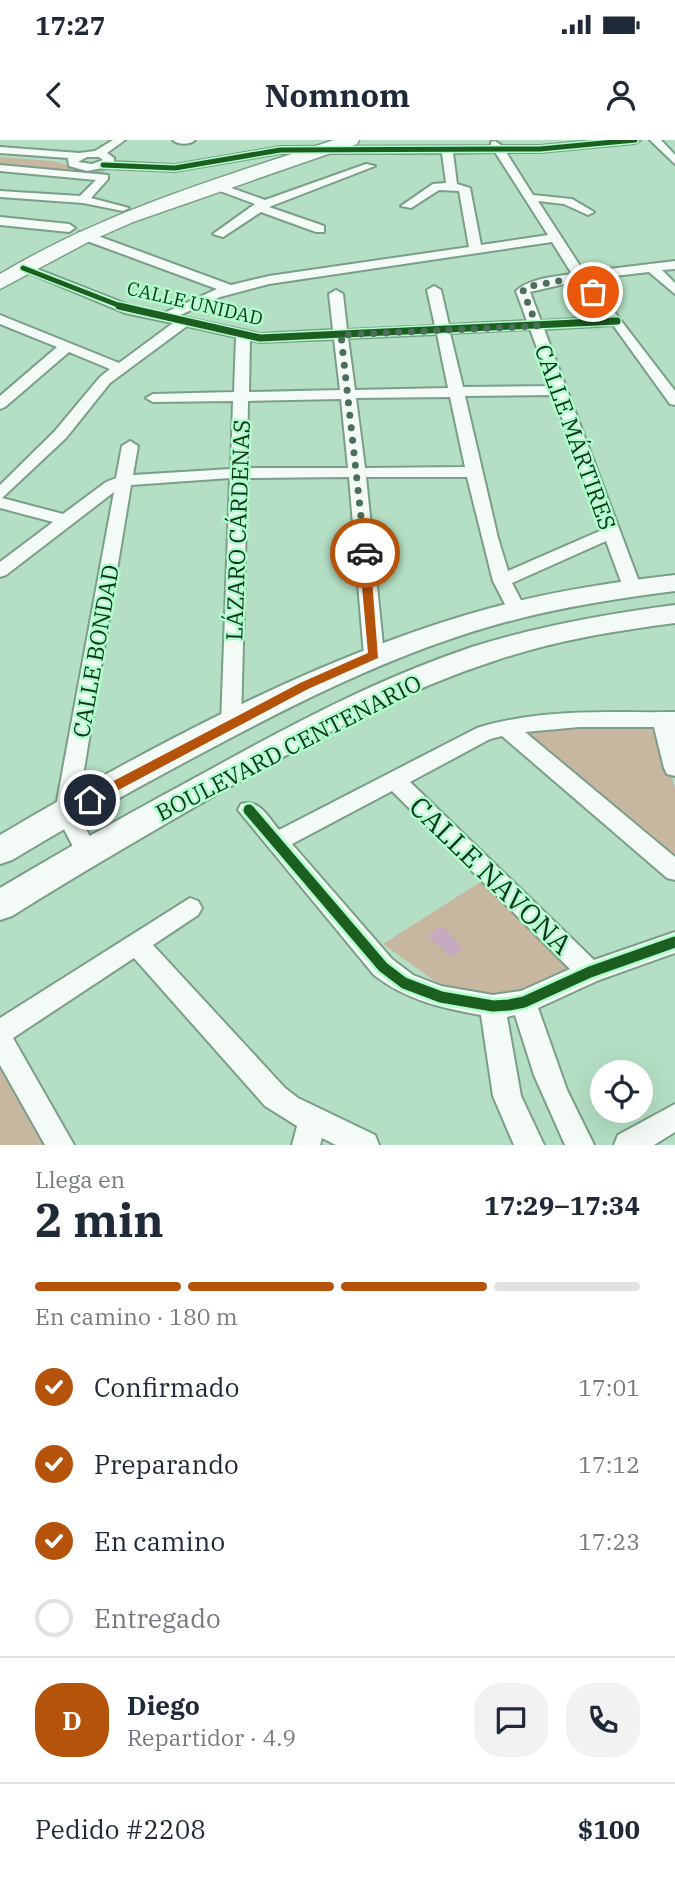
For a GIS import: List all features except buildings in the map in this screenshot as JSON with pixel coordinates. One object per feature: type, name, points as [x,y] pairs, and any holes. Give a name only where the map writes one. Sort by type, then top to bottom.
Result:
[{"type":"main road","points":[[0,283],[76,232],[327,146]]},
{"type":"main road","points":[[0,268],[123,208],[219,182],[327,146]]},
{"type":"main road","name":"BOULEVARD CENTENARIO","points":[[0,851],[66,812],[231,724],[304,686],[374,655],[516,608],[632,587],[675,583]]},
{"type":"main road","name":"BOULEVARD CENTENARIO","points":[[0,906],[87,852],[256,758],[411,682],[484,654],[556,634],[675,614]]},
{"type":"street","points":[[0,156],[76,159],[97,154],[120,140]]},
{"type":"street","points":[[178,140],[190,140]]},
{"type":"street","points":[[0,150],[76,159],[83,167],[153,169],[262,148],[327,146],[447,151],[496,145],[635,140]]},
{"type":"street","points":[[656,140],[675,161]]},
{"type":"street","points":[[496,145],[581,277],[617,321],[675,401]]},
{"type":"street","points":[[262,148],[327,146]]},
{"type":"street","points":[[447,151],[452,185]]},
{"type":"street","points":[[97,154],[106,167]]},
{"type":"street","points":[[219,234],[261,206],[370,166]]},
{"type":"street","points":[[0,168],[106,167]]},
{"type":"street","points":[[83,200],[106,167]]},
{"type":"street","points":[[219,182],[261,206],[320,229]]},
{"type":"street","points":[[407,206],[432,188],[452,185],[466,190],[476,249]]},
{"type":"street","points":[[0,194],[83,200],[123,208]]},
{"type":"street","points":[[532,198],[559,198],[576,203],[588,212]]},
{"type":"street","points":[[0,221],[76,232],[227,288]]},
{"type":"street","points":[[166,318],[227,288],[322,271],[555,238]]},
{"type":"street","points":[[581,277],[675,265]]},
{"type":"street","name":"CALLE UNIDAD","points":[[23,268],[130,310],[260,338],[617,321]]},
{"type":"street","points":[[652,268],[675,289]]},
{"type":"street","name":"CALLE MÁRTIRES","points":[[581,277],[526,287],[523,291],[632,587]]},
{"type":"street","points":[[434,290],[473,471],[502,581],[516,608]]},
{"type":"street","points":[[336,294],[357,472],[374,655]]},
{"type":"street","points":[[0,319],[120,368]]},
{"type":"street","points":[[0,494],[60,435],[91,395],[120,368],[184,322]]},
{"type":"street","name":"LÁZARO CÁRDENAS","points":[[231,724],[243,336]]},
{"type":"street","points":[[0,404],[67,346]]},
{"type":"street","points":[[153,398],[560,390]]},
{"type":"street","name":"CALLE BONDAD","points":[[66,812],[130,446]]},
{"type":"street","points":[[0,571],[112,485],[125,480],[239,474],[473,471]]},
{"type":"street","points":[[0,503],[68,521]]},
{"type":"street","points":[[502,581],[610,533]]},
{"type":"street","name":"CALLE NAVONA","points":[[276,842],[484,733],[505,727],[668,719],[675,768]]},
{"type":"street","points":[[505,727],[675,871]]},
{"type":"street","name":"CALLE NAVONA","points":[[393,779],[590,972]]},
{"type":"street","name":"CALLE NAVONA","points":[[249,810],[383,967],[404,983],[441,997],[492,1006],[524,1002],[590,972],[675,942]]},
{"type":"street","points":[[66,812],[87,852]]},
{"type":"street","points":[[0,1032],[190,908]]},
{"type":"street","points":[[136,943],[264,1087],[288,1107],[309,1132],[365,1145]]},
{"type":"street","points":[[524,1002],[554,1097],[580,1145]]},
{"type":"street","points":[[492,1006],[506,1095],[513,1119],[530,1145]]},
{"type":"street","points":[[0,1040],[60,1145]]},
{"type":"street","points":[[628,1145],[675,1117]]},
{"type":"shaded area","points":[[0,157],[106,169],[103,173],[0,166]]},
{"type":"shaded area","points":[[656,721],[675,788],[675,862],[522,729]]},
{"type":"shaded area","points":[[485,879],[580,969],[519,994],[487,997],[446,989],[383,944]]},
{"type":"shaded area","points":[[442,926],[463,948],[450,957],[428,935]]},
{"type":"shaded area","points":[[0,1053],[50,1145],[0,1145]]},
{"type":"cycle path","points":[[103,165],[175,168],[280,150],[540,149],[635,140]]},
{"type":"cycle path","points":[[23,268],[130,310],[260,338],[617,321]]},
{"type":"cycle path","points":[[249,810],[383,967],[404,983],[441,997],[493,1006],[524,1002],[590,972],[675,942]]},
{"type":"way so far","points":[[365,553],[341,335],[537,326],[523,291],[526,287],[581,277],[593,292]]},
{"type":"route","points":[[90,800],[304,686],[374,655],[365,553]]}]
